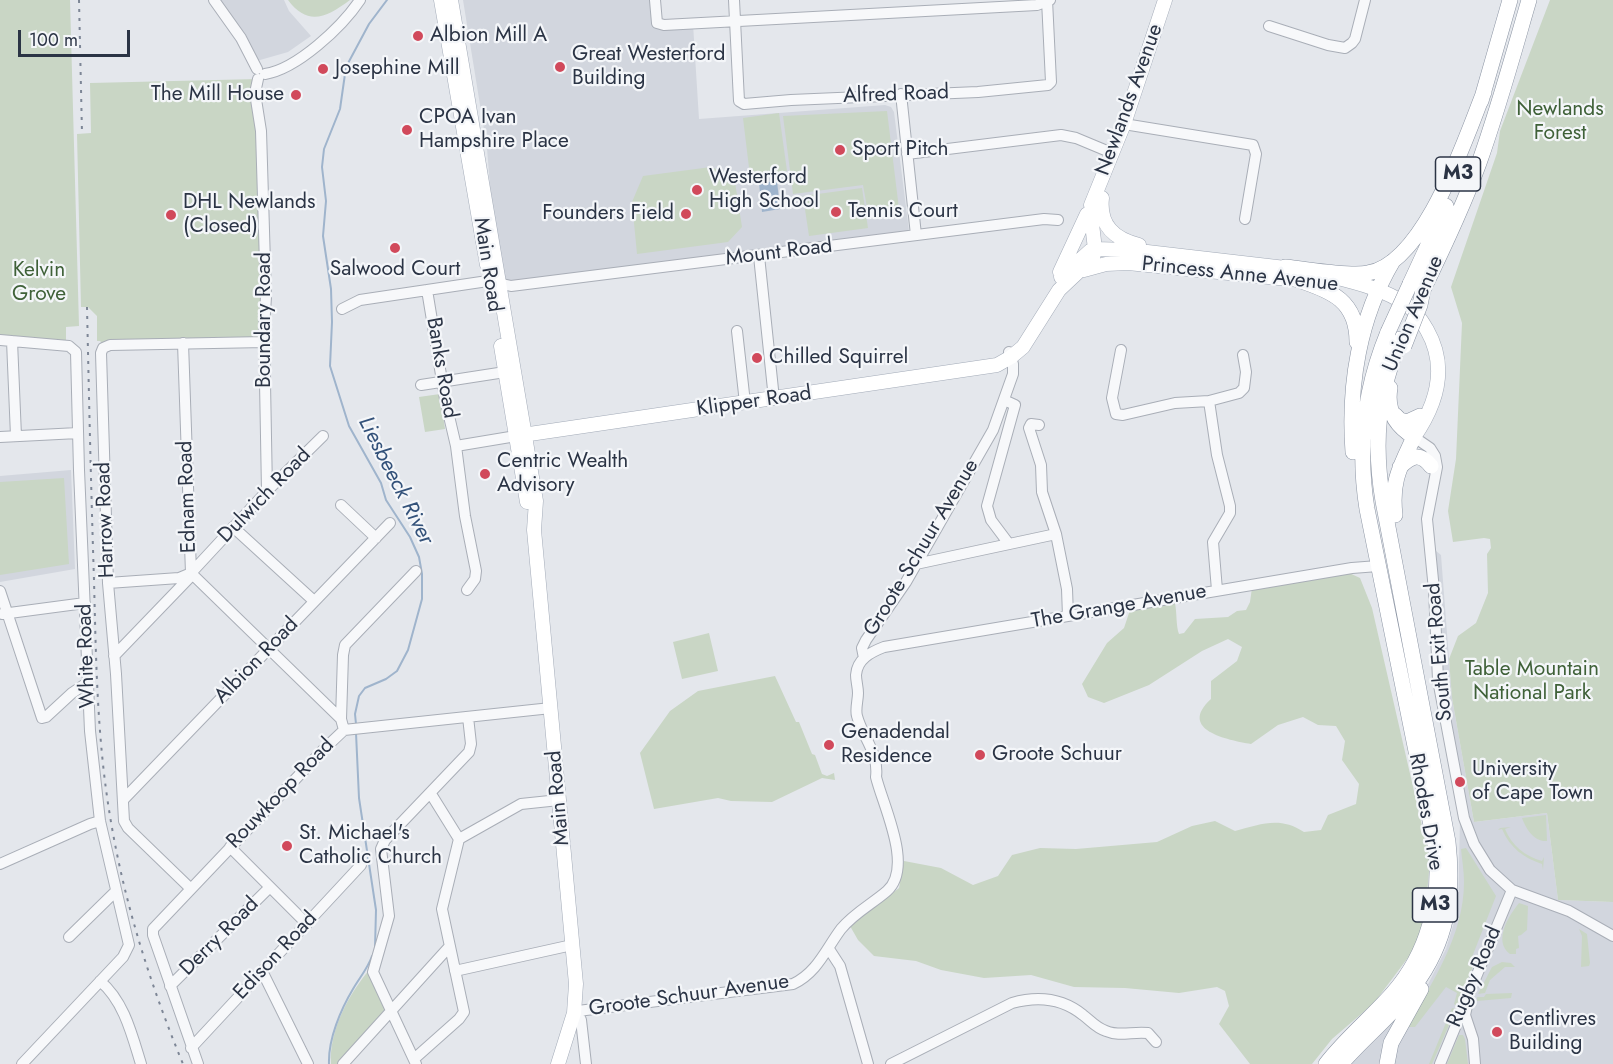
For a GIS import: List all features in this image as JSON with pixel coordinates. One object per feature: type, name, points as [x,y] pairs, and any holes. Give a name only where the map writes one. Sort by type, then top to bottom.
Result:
[{"type":"highway","name":"Union Avenue","points":[[1410,640],[1382,494],[1377,451],[1382,396],[1397,339],[1465,155],[1510,0]]},
{"type":"highway","name":"Union Avenue","points":[[1416,287],[1472,181],[1497,109],[1529,0]]},
{"type":"highway","points":[[1357,357],[1367,319],[1377,294],[1394,261],[1425,224],[1442,195],[1484,92]]},
{"type":"highway","points":[[1286,267],[1359,275],[1376,272],[1394,261]]},
{"type":"highway","points":[[1298,280],[1328,290],[1340,299],[1356,329],[1357,357],[1352,420],[1353,457],[1365,527],[1378,564]]},
{"type":"highway","name":"Union Avenue","points":[[1378,564],[1364,490],[1362,434],[1371,378],[1397,339]]},
{"type":"highway","points":[[1397,339],[1394,372],[1389,392],[1391,410],[1397,423],[1414,437],[1400,467],[1393,498],[1407,586],[1410,640]]},
{"type":"highway","points":[[1391,410],[1404,422],[1410,422],[1420,416]]},
{"type":"highway","points":[[1400,467],[1410,458],[1418,456],[1425,459],[1431,466]]},
{"type":"highway","name":"Rhodes Drive","points":[[1326,1064],[1406,977],[1424,945],[1438,878],[1436,850],[1378,564]]},
{"type":"highway","name":"Rhodes Drive","points":[[1341,1064],[1413,987],[1433,955],[1445,921],[1450,894],[1448,842],[1410,640]]},
{"type":"highway","points":[[1387,1064],[1391,1043],[1439,958],[1453,918],[1457,893],[1456,863],[1448,842]]},
{"type":"main road","name":"Main Road","points":[[441,0],[495,283],[505,372],[520,435]]},
{"type":"main road","name":"Main Road","points":[[452,0],[520,435],[527,502],[534,530],[576,984],[576,1009],[558,1064]]},
{"type":"main road","name":"Newlands Avenue","points":[[1093,252],[1086,234],[1087,214],[1124,124],[1165,0]]},
{"type":"main road","points":[[1105,172],[1101,208],[1106,226],[1122,240],[1169,255]]},
{"type":"main road","name":"Newlands Avenue","points":[[1093,252],[1094,199]]},
{"type":"main road","points":[[1054,285],[1087,214]]},
{"type":"main road","name":"Princess Anne Avenue","points":[[1093,252],[1117,249],[1286,267],[1337,278],[1377,294],[1408,314],[1420,329],[1432,363],[1433,378],[1430,394],[1415,425],[1414,437]]},
{"type":"main road","points":[[1093,252],[1152,259],[1183,268]]},
{"type":"main road","name":"Klipper Road","points":[[520,435],[983,368],[1010,354],[1031,336],[1059,290],[1091,262],[1093,252]]},
{"type":"main road","name":"Klipper Road","points":[[1010,354],[1030,326],[1054,285],[1064,273],[1093,252]]},
{"type":"main road","name":"Princess Anne Avenue","points":[[1080,272],[1116,262],[1183,268],[1343,286],[1401,301],[1413,311],[1426,328],[1436,353],[1439,374],[1436,394],[1428,415],[1414,437]]},
{"type":"street","points":[[214,0],[241,38],[260,74],[282,70],[310,51],[360,0]]},
{"type":"street","points":[[654,0],[657,23],[664,25],[1037,5],[1048,0]]},
{"type":"street","points":[[734,0],[735,20]]},
{"type":"street","name":"Alfred Road","points":[[735,20],[740,101],[744,104],[901,94],[978,92],[1047,86],[1051,82],[1048,0]]},
{"type":"street","points":[[1269,26],[1328,45],[1345,48],[1355,39],[1365,0]]},
{"type":"street","name":"Boundary Road","points":[[260,74],[255,93],[261,131],[266,297],[267,491]]},
{"type":"street","points":[[901,94],[916,235]]},
{"type":"street","points":[[1124,124],[1253,145],[1256,154],[1245,219]]},
{"type":"street","points":[[907,154],[1061,135],[1076,138],[1112,153]]},
{"type":"street","name":"Mount Road","points":[[342,309],[358,301],[427,290],[495,283],[511,286],[1044,219],[1058,220]]},
{"type":"street","points":[[759,256],[774,399]]},
{"type":"street","name":"Banks Road","points":[[427,290],[456,446],[465,516],[476,574],[474,583],[467,590]]},
{"type":"street","points":[[737,331],[745,403]]},
{"type":"street","points":[[0,339],[12,341],[16,436]]},
{"type":"street","name":"White Road","points":[[12,341],[69,346],[75,350],[90,732],[100,821],[129,945],[123,957],[100,981]]},
{"type":"street","points":[[183,343],[265,342]]},
{"type":"street","name":"Harrow Road","points":[[183,343],[110,345],[103,348],[101,362],[108,583],[124,821],[128,828],[190,888]]},
{"type":"street","name":"Ednam Road","points":[[183,343],[192,574],[349,726]]},
{"type":"street","points":[[1121,350],[1112,398],[1116,414],[1123,415],[1175,403],[1209,400],[1239,393],[1244,388],[1246,372],[1243,355]]},
{"type":"street","name":"Groote Schuur Avenue","points":[[576,1009],[787,986],[804,978],[849,921],[891,888],[897,873],[897,848],[876,777],[875,755],[857,717],[856,674],[864,658],[862,648],[866,640],[906,582],[993,430],[1013,374],[1010,354]]},
{"type":"street","points":[[421,385],[505,372]]},
{"type":"street","points":[[1004,400],[1015,405],[987,506],[991,520],[1009,544]]},
{"type":"street","points":[[1209,400],[1217,455],[1230,506],[1230,513],[1213,542],[1217,590]]},
{"type":"street","points":[[1039,425],[1031,424],[1029,428],[1041,465],[1042,492],[1046,509],[1056,534],[1067,589],[1068,616]]},
{"type":"street","points":[[0,437],[78,433]]},
{"type":"street","points":[[456,446],[520,435]]},
{"type":"street","name":"Dulwich Road","points":[[114,656],[267,491],[323,436]]},
{"type":"street","points":[[1414,437],[1416,446],[1431,466],[1432,491]]},
{"type":"street","points":[[1414,437],[1426,444],[1435,456],[1437,471],[1432,491]]},
{"type":"street","name":"South Exit Road","points":[[1432,491],[1427,519],[1438,680],[1464,818],[1480,856],[1490,870],[1515,892]]},
{"type":"street","points":[[341,504],[376,538]]},
{"type":"street","name":"Albion Road","points":[[123,800],[390,523]]},
{"type":"street","points":[[233,527],[314,601]]},
{"type":"street","points":[[916,564],[1056,534]]},
{"type":"street","name":"The Grange Avenue","points":[[864,658],[884,647],[1378,564]]},
{"type":"street","points":[[349,726],[343,655],[345,645],[416,571]]},
{"type":"street","points":[[108,583],[178,578],[192,574]]},
{"type":"street","points":[[0,591],[3,613],[41,717],[46,717],[72,693],[87,683]]},
{"type":"street","points":[[3,613],[85,603]]},
{"type":"street","name":"Rouwkoop Road","points":[[170,986],[153,932],[154,926],[349,726],[551,708]]},
{"type":"street","points":[[468,717],[471,744],[469,752],[385,840],[381,849],[389,916],[373,972],[415,1062],[463,1016],[464,1009],[449,947],[442,904],[459,840],[516,806],[528,802],[559,800]]},
{"type":"street","points":[[431,794],[459,840]]},
{"type":"street","points":[[0,864],[100,821]]},
{"type":"street","points":[[230,847],[307,924]]},
{"type":"street","name":"Edison Road","points":[[191,1048],[361,865]]},
{"type":"street","name":"Derry Road","points":[[170,986],[269,888]]},
{"type":"street","points":[[69,937],[116,891]]},
{"type":"street","points":[[1515,892],[1569,911],[1613,936]]},
{"type":"street","name":"Rugby Road","points":[[1475,1064],[1465,1010],[1478,985],[1515,892]]},
{"type":"street","name":"Rugby Road","points":[[1440,1064],[1515,892]]},
{"type":"street","points":[[455,971],[572,945]]},
{"type":"street","points":[[343,1064],[449,947]]},
{"type":"street","points":[[829,948],[840,966],[868,1064]]},
{"type":"street","points":[[262,971],[308,1064]]},
{"type":"street","points":[[25,1063],[100,981],[117,1001],[141,1064]]},
{"type":"street","points":[[170,986],[198,1064]]},
{"type":"street","points":[[891,1064],[1012,1003],[1033,998],[1052,1000],[1075,1009],[1105,1031],[1124,1035],[1148,1033],[1156,1042]]},
{"type":"street","points":[[576,1009],[582,1025],[586,1064]]},
{"type":"street","points":[[1450,1037],[1460,1028],[1470,1031]]},
{"type":"shaded area","points":[[214,0],[284,0],[289,11],[311,36],[288,52],[253,62]]},
{"type":"shaded area","name":"Westerford High School","points":[[463,0],[655,0],[657,23],[693,24],[699,119],[885,105],[891,107],[894,112],[909,231],[503,292],[498,289],[487,148]]},
{"type":"shaded area","points":[[71,470],[75,569],[0,582],[0,476]]},
{"type":"shaded area","name":"University of Cape Town","points":[[1424,541],[1441,555],[1452,698],[1474,822],[1547,813],[1558,900],[1613,902],[1613,1064],[1350,1064],[1386,1025],[1424,992],[1446,949],[1458,909],[1460,821],[1432,669],[1430,590]]},
{"type":"green space","name":"Kelvin Grove","points":[[0,0],[70,0],[79,326],[66,327],[66,344],[0,336]]},
{"type":"green space","points":[[288,0],[350,0],[326,15],[310,16],[303,14]]},
{"type":"green space","name":"Table Mountain National Park","points":[[1550,0],[1613,0],[1613,902],[1558,900],[1547,813],[1474,822],[1452,698],[1449,659],[1458,636],[1476,623],[1488,593],[1487,554],[1491,548],[1490,539],[1484,538],[1453,542],[1448,511],[1456,459],[1462,323],[1451,287],[1497,153],[1500,131]]},
{"type":"green space","name":"DHL Newlands (Closed)","points":[[258,79],[265,342],[106,347],[97,341],[97,316],[88,307],[81,307],[77,134],[91,133],[90,83]]},
{"type":"green space","name":"Sport Pitch","points":[[887,111],[899,209],[868,213],[863,185],[793,194],[783,116]]},
{"type":"green space","points":[[779,113],[787,171],[750,176],[743,118]]},
{"type":"green space","name":"Founders Field","points":[[711,167],[734,176],[742,227],[728,242],[637,254],[632,202],[643,176]]},
{"type":"green space","name":"Tennis Court","points":[[862,188],[868,228],[809,236],[803,196]]},
{"type":"green space","points":[[440,394],[445,429],[425,432],[419,397]]},
{"type":"green space","points":[[64,478],[69,564],[0,575],[0,482]]},
{"type":"green space","points":[[1347,572],[1360,578],[1372,608],[1430,861],[1419,943],[1374,1003],[1332,1039],[1312,1064],[1250,1064],[1219,1024],[1229,1006],[1225,991],[1217,987],[1179,993],[1125,988],[1074,987],[1031,975],[984,978],[941,970],[916,961],[874,956],[858,940],[850,926],[899,888],[904,861],[941,868],[973,885],[998,876],[1012,855],[1040,848],[1076,849],[1157,842],[1192,826],[1215,821],[1235,831],[1270,823],[1287,824],[1304,832],[1321,830],[1328,815],[1356,804],[1359,784],[1342,760],[1345,741],[1336,726],[1318,725],[1303,717],[1278,725],[1251,744],[1219,736],[1203,726],[1200,719],[1202,710],[1211,699],[1211,681],[1237,661],[1242,647],[1228,639],[1202,651],[1149,685],[1104,703],[1088,697],[1082,684],[1107,643],[1124,628],[1130,610],[1175,603],[1179,634],[1184,633],[1195,619],[1228,617],[1237,611],[1246,610],[1252,588]]},
{"type":"green space","points":[[709,633],[718,671],[682,679],[673,642]]},
{"type":"green space","points":[[775,676],[796,722],[799,722],[812,754],[815,755],[822,774],[827,776],[834,773],[835,780],[822,778],[772,802],[731,801],[718,798],[654,809],[640,753],[670,711],[698,691]]},
{"type":"green space","points":[[1546,815],[1547,841],[1542,841],[1534,837],[1522,818]]},
{"type":"green space","points":[[1511,827],[1505,829],[1520,849],[1542,861],[1544,857],[1543,870],[1542,864],[1518,851],[1509,842],[1502,829],[1498,830],[1500,828]]},
{"type":"green space","points":[[1466,848],[1496,896],[1472,957],[1476,959],[1457,1006],[1454,1004],[1457,993],[1446,987],[1415,1027],[1406,1027],[1436,976],[1453,940],[1463,902],[1464,878],[1461,849]]},
{"type":"green space","points":[[1519,903],[1528,906],[1527,930],[1518,936],[1519,948],[1516,949],[1516,954],[1510,954],[1505,949],[1502,936],[1507,922]]},
{"type":"green space","points":[[1579,929],[1587,934],[1589,966],[1581,967],[1582,936]]},
{"type":"green space","points":[[1502,962],[1511,963],[1515,967],[1505,967],[1490,980],[1485,993],[1478,994],[1492,967]]},
{"type":"green space","points":[[370,969],[387,1010],[337,1064],[331,1064],[333,1038],[342,1013]]},
{"type":"green space","points":[[1512,993],[1511,998],[1477,1001],[1477,997],[1484,997],[1486,994]]},
{"type":"green space","points":[[1452,1008],[1456,1009],[1432,1064],[1429,1064]]},
{"type":"green space","points":[[1459,1035],[1463,1035],[1465,1039],[1468,1064],[1447,1064]]},
{"type":"water","points":[[777,181],[780,209],[762,212],[759,183]]},
{"type":"waterway","name":"Liesbeeck River","points":[[356,724],[355,714],[359,696],[365,688],[386,679],[397,671],[408,650],[422,599],[419,557],[410,537],[386,500],[381,483],[349,426],[330,366],[331,289],[323,236],[326,201],[322,167],[324,149],[340,109],[346,67],[369,24],[387,0]]},
{"type":"waterway","name":"Liesbeeck River","points":[[356,733],[359,798],[376,910],[375,948]]},
{"type":"waterway","name":"Liesbeeck River","points":[[329,1064],[333,1035],[340,1015],[372,956]]},
{"type":"railway","points":[[79,0],[82,133]]},
{"type":"railway","points":[[87,307],[97,669],[106,787],[116,848],[139,942],[183,1064]]},
{"type":"place","name":"Albion Mill A","points":[[418,36]]},
{"type":"place","name":"Great Westerford Building","points":[[560,67]]},
{"type":"place","name":"Josephine Mill","points":[[323,69]]},
{"type":"place","name":"The Mill House","points":[[296,95]]},
{"type":"place","name":"CPOA Ivan Hampshire Place","points":[[407,130]]},
{"type":"place","name":"Sport Pitch","points":[[840,150]]},
{"type":"place","name":"Westerford High School","points":[[697,190]]},
{"type":"place","name":"Tennis Court","points":[[836,212]]},
{"type":"place","name":"Founders Field","points":[[686,214]]},
{"type":"place","name":"DHL Newlands (Closed)","points":[[171,215]]},
{"type":"place","name":"Salwood Court","points":[[395,248]]},
{"type":"place","name":"Chilled Squirrel","points":[[757,358]]},
{"type":"place","name":"Centric Wealth Advisory","points":[[485,474]]},
{"type":"place","name":"Genadendal Residence","points":[[829,745]]},
{"type":"place","name":"Groote Schuur","points":[[980,755]]},
{"type":"place","name":"University of Cape Town","points":[[1460,782]]},
{"type":"place","name":"St. Michael's Catholic Church","points":[[287,846]]},
{"type":"place","name":"Centlivres Building","points":[[1497,1032]]},
{"type":"park label","name":"Newlands Forest","points":[[1560,122]]}]
